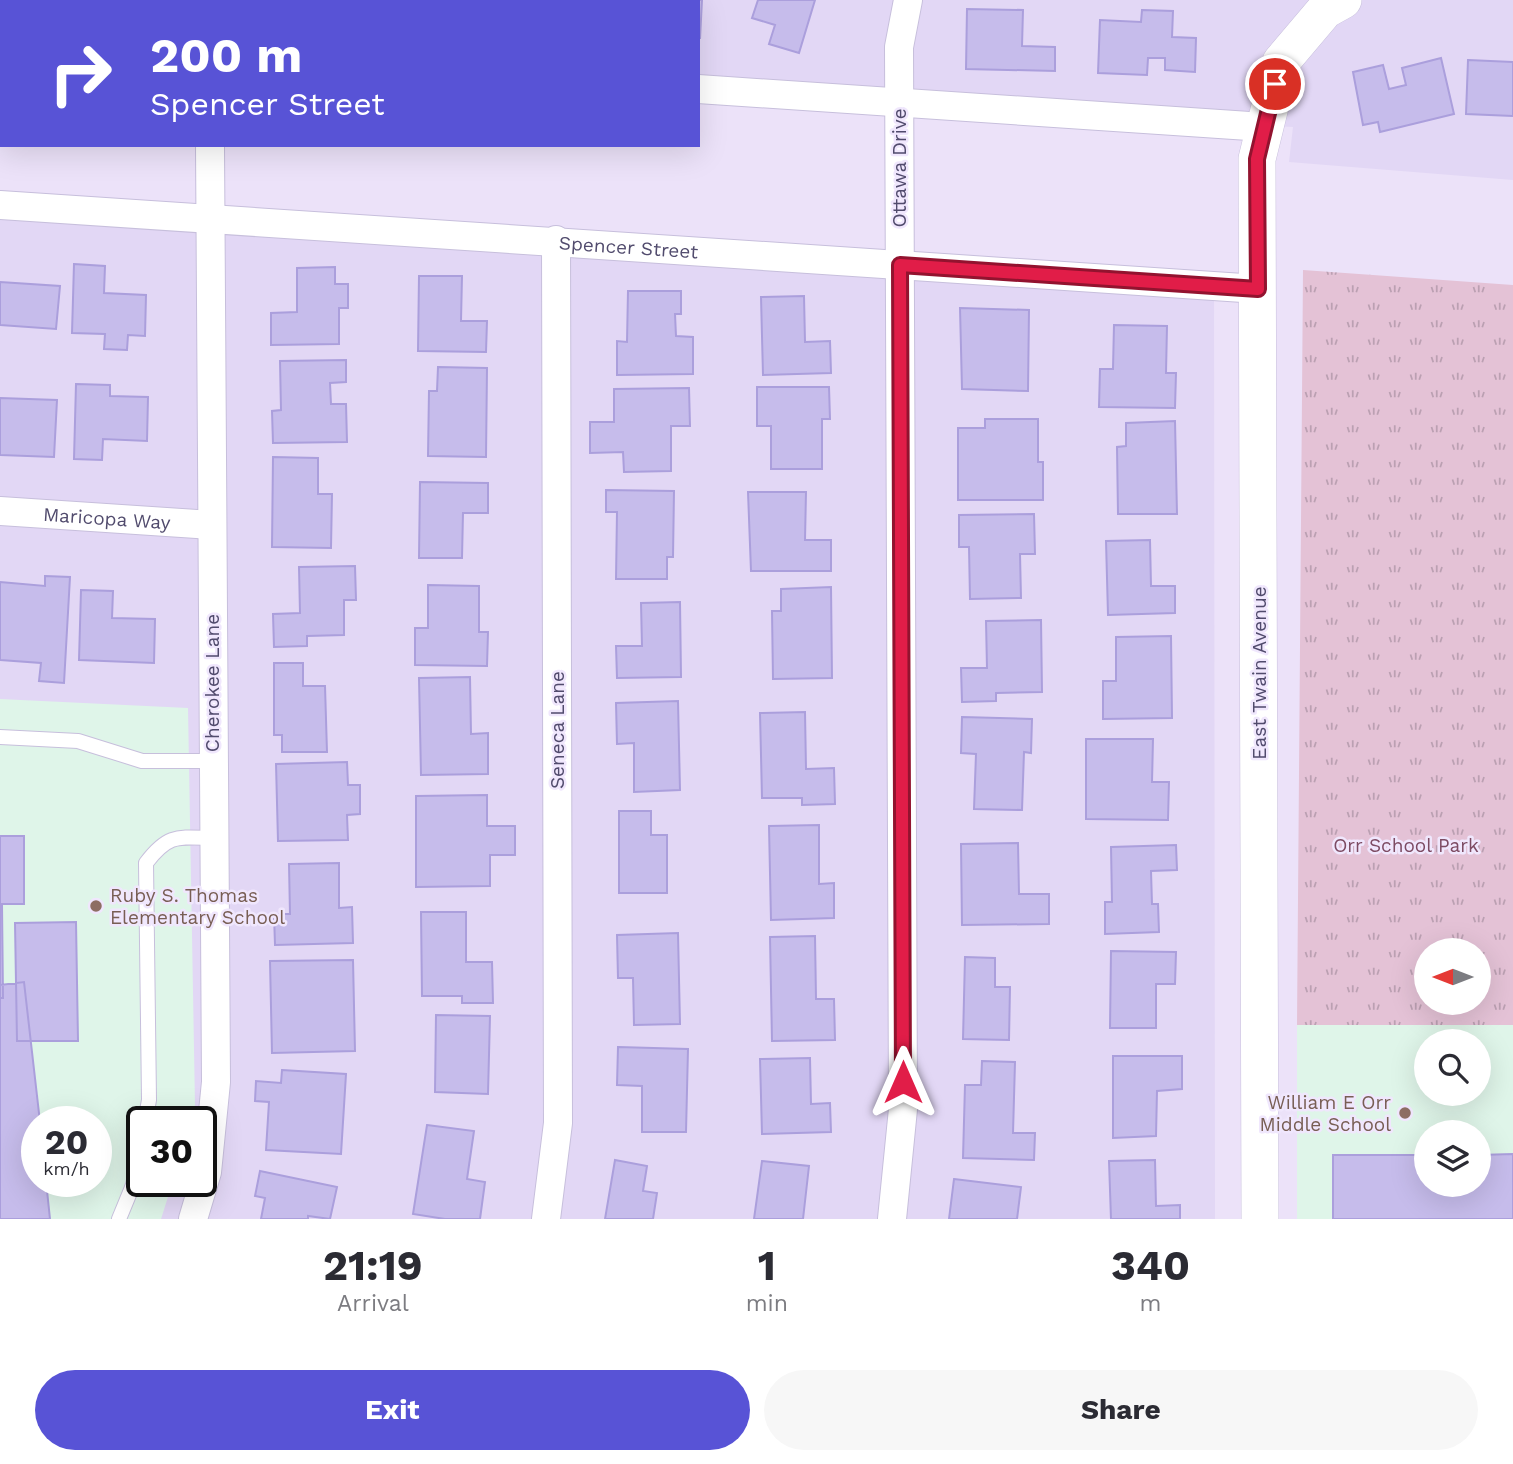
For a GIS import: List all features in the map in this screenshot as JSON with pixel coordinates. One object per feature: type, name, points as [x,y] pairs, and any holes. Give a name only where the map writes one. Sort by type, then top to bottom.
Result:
[{"type":"street","name":"Ottawa Drive","points":[[892,1219],[903,1110],[899,47],[908,0]]},
{"type":"street","points":[[700,89],[1264,127],[1281,62],[1325,10],[1343,0]]},
{"type":"street","name":"East Twain Avenue","points":[[1260,1219],[1257,159],[1264,127]]},
{"type":"street","name":"Cherokee Lane","points":[[193,1219],[207,1172],[216,1082],[212,838],[210,147]]},
{"type":"street","name":"Spencer Street","points":[[0,205],[210,221],[556,240],[1258,289]]},
{"type":"street","name":"Seneca Lane","points":[[546,1219],[558,1123],[556,240]]},
{"type":"street","name":"Maricopa Way","points":[[0,511],[212,526]]},
{"type":"lane","points":[[0,737],[78,741],[142,761],[213,761]]},
{"type":"lane","points":[[148,1106],[146,863],[160,845],[176,837],[212,838]]},
{"type":"lane","points":[[119,1219],[128,1197]]},
{"type":"shaded area","points":[[700,0],[1513,0],[1513,180],[1289,162],[1293,127],[700,92]]},
{"type":"shaded area","points":[[0,194],[1214,279],[1215,1219],[0,1219]]},
{"type":"shaded area","name":"Ruby S. Thomas Elementary School","points":[[0,699],[188,708],[195,1105],[126,1106],[126,1197],[168,1197],[161,1219],[0,1219]]},
{"type":"shaded area","name":"William E Orr Middle School","points":[[1297,1025],[1513,1025],[1513,1219],[1297,1219]]},
{"type":"green space","name":"Orr School Park","points":[[1303,270],[1513,285],[1513,1025],[1297,1025]]},
{"type":"building","points":[[700,0],[702,0],[700,39]]},
{"type":"building","points":[[758,0],[815,0],[799,53],[769,44],[775,25],[752,18]]},
{"type":"building","points":[[967,9],[1023,10],[1022,46],[1055,47],[1055,71],[966,69]]},
{"type":"building","points":[[1142,10],[1173,11],[1172,37],[1196,38],[1195,72],[1165,70],[1165,58],[1148,58],[1147,75],[1098,73],[1100,20],[1141,22]]},
{"type":"building","points":[[1441,58],[1454,114],[1380,132],[1378,122],[1363,125],[1353,72],[1383,65],[1389,89],[1406,85],[1402,68]]},
{"type":"building","points":[[1468,60],[1513,62],[1513,116],[1466,114]]},
{"type":"building","points":[[74,264],[105,266],[104,293],[146,295],[145,336],[128,335],[127,350],[104,349],[105,334],[72,333]]},
{"type":"building","points":[[335,267],[335,284],[348,284],[348,308],[339,308],[339,344],[271,345],[271,313],[297,312],[297,268]]},
{"type":"building","points":[[419,276],[462,276],[461,321],[487,321],[486,352],[418,351]]},
{"type":"building","points":[[0,282],[60,286],[56,329],[0,325]]},
{"type":"building","points":[[628,291],[681,291],[681,314],[675,314],[676,336],[693,337],[693,374],[617,375],[617,341],[627,342]]},
{"type":"building","points":[[804,296],[805,342],[830,341],[831,373],[763,375],[761,297]]},
{"type":"building","points":[[960,308],[1029,310],[1028,391],[962,389]]},
{"type":"building","points":[[1114,325],[1167,326],[1166,373],[1176,373],[1175,408],[1099,407],[1100,369],[1113,369]]},
{"type":"building","points":[[346,360],[346,382],[330,383],[331,404],[346,404],[347,442],[273,443],[272,411],[281,410],[280,361]]},
{"type":"building","points":[[438,367],[487,368],[486,457],[428,456],[429,391],[437,391]]},
{"type":"building","points":[[76,384],[110,385],[110,396],[148,397],[147,441],[103,439],[102,460],[74,459]]},
{"type":"building","points":[[757,387],[829,387],[830,419],[822,419],[822,469],[771,469],[771,426],[757,426]]},
{"type":"building","points":[[689,388],[690,426],[671,426],[671,471],[624,472],[623,452],[590,453],[590,422],[614,422],[614,389]]},
{"type":"building","points":[[0,398],[57,400],[54,457],[0,455]]},
{"type":"building","points":[[985,419],[1038,419],[1038,462],[1043,462],[1043,500],[958,500],[958,428],[985,428]]},
{"type":"building","points":[[1175,421],[1177,514],[1118,514],[1117,447],[1126,446],[1126,423]]},
{"type":"building","points":[[273,457],[318,458],[318,494],[332,494],[331,548],[272,547]]},
{"type":"building","points":[[420,482],[488,483],[488,513],[463,513],[462,558],[419,558]]},
{"type":"building","points":[[606,490],[674,491],[673,557],[667,557],[667,579],[616,579],[617,512],[606,512]]},
{"type":"building","points":[[748,492],[806,492],[805,540],[831,540],[831,571],[751,571]]},
{"type":"building","points":[[1034,514],[1035,554],[1020,554],[1021,598],[970,599],[969,547],[959,547],[959,515]]},
{"type":"building","points":[[1150,540],[1151,586],[1175,586],[1175,613],[1108,615],[1106,541]]},
{"type":"building","points":[[355,566],[356,600],[344,600],[344,635],[307,636],[307,646],[274,647],[273,614],[300,613],[299,567]]},
{"type":"building","points":[[45,576],[70,577],[64,683],[39,681],[41,663],[0,660],[0,582],[45,586]]},
{"type":"building","points":[[428,585],[479,586],[479,632],[488,632],[487,666],[415,665],[415,628],[428,628]]},
{"type":"building","points":[[831,587],[832,678],[773,679],[772,611],[781,611],[781,589]]},
{"type":"building","points":[[81,590],[113,591],[112,618],[155,619],[154,663],[79,660]]},
{"type":"building","points":[[680,602],[681,677],[617,678],[616,646],[642,646],[641,603]]},
{"type":"building","points":[[1041,620],[1042,692],[996,693],[996,701],[962,702],[961,668],[987,668],[986,621]]},
{"type":"building","points":[[1171,636],[1172,718],[1103,719],[1103,681],[1116,681],[1116,637]]},
{"type":"building","points":[[274,663],[303,663],[303,686],[325,686],[327,752],[282,752],[282,735],[274,735]]},
{"type":"building","points":[[470,677],[471,734],[488,733],[488,774],[421,775],[419,678]]},
{"type":"building","points":[[678,701],[680,790],[634,792],[634,743],[617,744],[616,703]]},
{"type":"building","points":[[805,712],[806,769],[834,768],[835,804],[802,805],[802,798],[762,798],[760,713]]},
{"type":"building","points":[[962,717],[1032,719],[1031,753],[1024,752],[1022,810],[974,809],[976,754],[961,753]]},
{"type":"building","points":[[1086,739],[1153,739],[1152,782],[1169,782],[1168,820],[1086,819]]},
{"type":"building","points":[[347,762],[348,785],[360,785],[360,814],[347,815],[348,840],[278,841],[276,764]]},
{"type":"building","points":[[487,795],[487,826],[515,826],[515,855],[490,855],[490,886],[416,887],[416,796]]},
{"type":"building","points":[[619,811],[651,811],[651,835],[667,835],[667,893],[619,893]]},
{"type":"building","points":[[819,825],[819,884],[834,883],[834,918],[771,920],[769,826]]},
{"type":"building","points":[[0,836],[24,836],[24,904],[2,904],[3,998],[0,998]]},
{"type":"building","points":[[1018,843],[1019,894],[1049,894],[1049,924],[962,925],[961,844]]},
{"type":"building","points":[[1176,845],[1177,870],[1151,871],[1152,904],[1158,904],[1159,932],[1105,934],[1105,902],[1112,902],[1111,847]]},
{"type":"building","points":[[339,863],[339,908],[352,907],[353,943],[275,945],[274,914],[290,914],[289,864]]},
{"type":"building","points":[[421,912],[466,912],[466,962],[492,962],[493,1003],[462,1003],[462,996],[422,996]]},
{"type":"building","points":[[76,922],[78,1041],[17,1041],[15,923]]},
{"type":"building","points":[[678,933],[680,1024],[634,1025],[633,978],[618,978],[617,935]]},
{"type":"building","points":[[815,936],[816,999],[834,999],[835,1040],[772,1041],[770,937]]},
{"type":"building","points":[[1111,951],[1176,952],[1175,984],[1156,984],[1156,1028],[1110,1028]]},
{"type":"building","points":[[965,957],[995,958],[995,987],[1010,987],[1009,1040],[963,1039]]},
{"type":"building","points":[[353,960],[355,1051],[272,1053],[270,961]]},
{"type":"building","points":[[24,982],[38,1106],[21,1106],[21,1197],[48,1197],[50,1219],[0,1219],[0,985]]},
{"type":"building","points":[[436,1015],[490,1016],[488,1094],[435,1092]]},
{"type":"building","points":[[618,1047],[688,1049],[686,1132],[642,1132],[642,1086],[617,1085]]},
{"type":"building","points":[[1113,1056],[1182,1056],[1182,1089],[1157,1091],[1156,1136],[1113,1138]]},
{"type":"building","points":[[810,1058],[811,1104],[830,1103],[831,1132],[762,1134],[760,1059]]},
{"type":"building","points":[[982,1061],[1015,1062],[1013,1133],[1035,1133],[1034,1160],[963,1158],[965,1085],[981,1085]]},
{"type":"building","points":[[282,1070],[346,1074],[341,1154],[266,1150],[269,1102],[255,1101],[256,1081],[281,1083]]},
{"type":"building","points":[[427,1125],[474,1131],[467,1179],[485,1182],[480,1219],[445,1219],[413,1214]]},
{"type":"building","points":[[1513,1154],[1513,1219],[1333,1219],[1333,1155],[1414,1155],[1414,1197],[1491,1197],[1491,1155]]},
{"type":"building","points":[[615,1160],[647,1166],[643,1191],[657,1193],[653,1219],[605,1219]]},
{"type":"building","points":[[1155,1160],[1156,1206],[1180,1205],[1180,1219],[1111,1219],[1109,1161]]},
{"type":"building","points":[[762,1161],[809,1166],[803,1219],[754,1219]]},
{"type":"building","points":[[260,1171],[337,1187],[330,1219],[308,1216],[308,1219],[261,1219],[265,1198],[255,1196]]},
{"type":"building","points":[[954,1179],[1021,1187],[1017,1219],[949,1219]]},
{"type":"place","name":"Ruby S. Thomas Elementary School","points":[[96,906]]},
{"type":"place","name":"William E Orr Middle School","points":[[1405,1113]]},
{"type":"route","points":[[903,1082],[900,265],[1258,289],[1257,159],[1275,84]]}]
